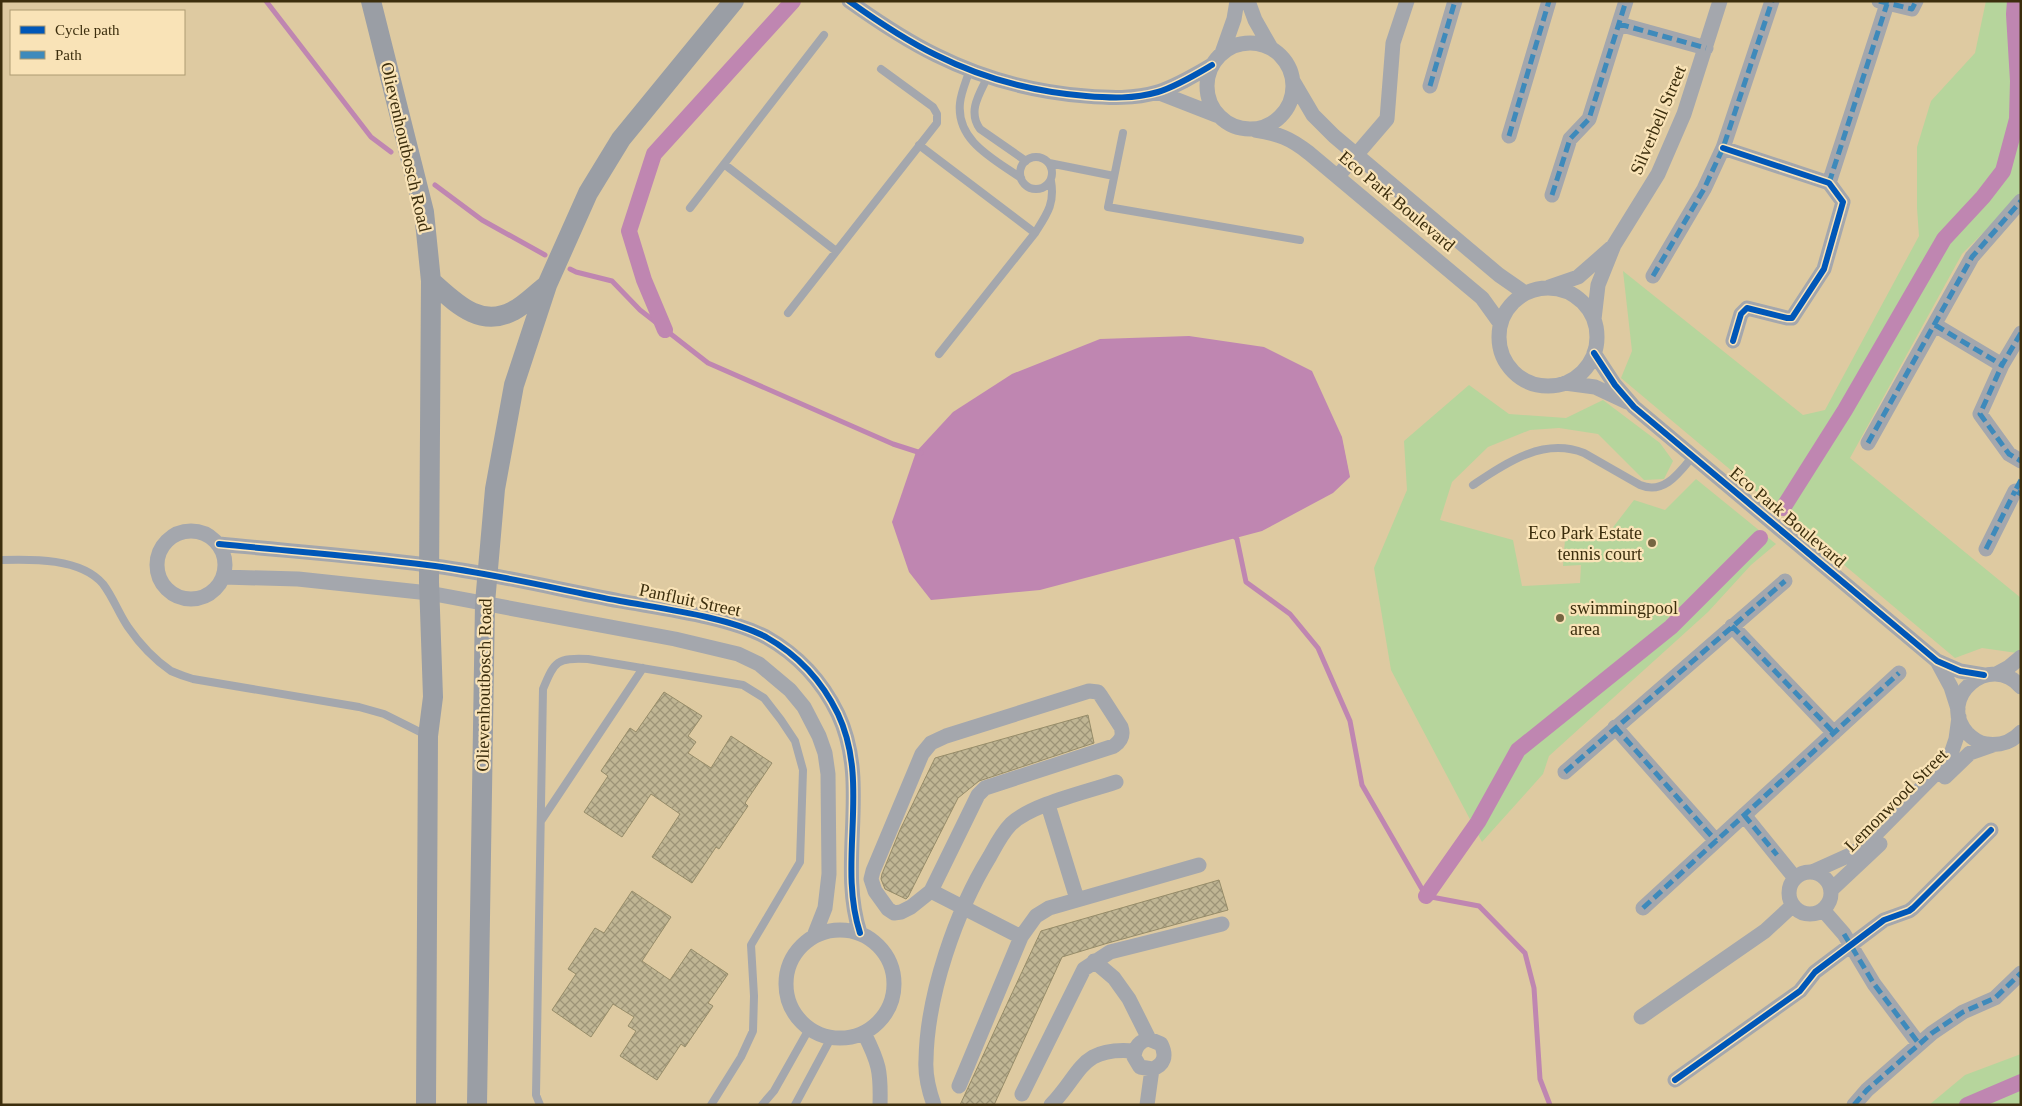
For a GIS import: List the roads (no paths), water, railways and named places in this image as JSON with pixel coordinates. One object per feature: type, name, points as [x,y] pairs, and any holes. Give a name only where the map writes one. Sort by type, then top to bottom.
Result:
[{"type":"main road","name":"Olievenhoutbosch Road","points":[[371,1],[424,212],[431,281],[429,593],[433,697],[428,736],[426,1105]]},
{"type":"main road","name":"Olievenhoutbosch Road","points":[[477,1105],[485,603],[495,489],[514,385],[547,285],[588,193],[621,139],[734,1]]},
{"type":"main road","points":[[431,281],[461,308],[474,314],[490,317],[502,316],[514,311],[547,285]]},
{"type":"street","points":[[849,1],[937,56],[999,80],[1065,94],[1120,98],[1157,92],[1189,78],[1212,64],[1222,53],[1233,46],[1246,43],[1259,44],[1271,48],[1282,57],[1290,68],[1293,82],[1292,99],[1284,114],[1271,125],[1255,130],[1240,130],[1227,124],[1216,115],[1157,92]]},
{"type":"street","points":[[1222,53],[1234,19],[1237,1]]},
{"type":"street","points":[[1248,1],[1255,20],[1271,48]]},
{"type":"street","points":[[1338,176],[1387,119],[1393,43],[1407,1]]},
{"type":"street","points":[[1430,86],[1455,1]]},
{"type":"street","points":[[1509,136],[1549,1]]},
{"type":"street","points":[[1552,195],[1570,139],[1589,119],[1626,1]]},
{"type":"street","name":"Silverbell Street","points":[[1594,319],[1596,294],[1614,245],[1658,174],[1684,114],[1720,1]]},
{"type":"street","points":[[1653,276],[1704,190],[1723,148],[1772,1]]},
{"type":"street","points":[[1829,183],[1883,2],[1912,9],[1916,1]]},
{"type":"street","points":[[1619,24],[1706,48]]},
{"type":"street","points":[[1212,64],[1207,77],[1206,90],[1209,104],[1216,115]]},
{"type":"street","name":"Eco Park Boulevard","points":[[1293,82],[1312,116],[1499,275],[1525,293]]},
{"type":"street","name":"Eco Park Boulevard","points":[[1255,130],[1276,133],[1287,137],[1338,176],[1482,298],[1500,323]]},
{"type":"street","points":[[1723,148],[1829,183],[1841,198],[1843,207],[1824,269],[1792,318],[1747,308],[1741,314],[1733,341]]},
{"type":"street","points":[[1868,444],[1972,257],[2021,201]]},
{"type":"street","name":"Silverbell Street","points":[[1548,287],[1578,277],[1614,245]]},
{"type":"street","points":[[1548,287],[1562,289],[1576,296],[1586,306],[1594,319],[1597,336],[1594,353],[1583,371],[1566,383],[1550,386],[1534,384],[1520,378],[1509,368],[1501,354],[1498,338],[1500,323],[1510,306],[1525,293],[1548,287]]},
{"type":"street","points":[[1934,325],[2002,365]]},
{"type":"street","points":[[2021,333],[2002,365],[1981,412],[1981,417],[2009,454],[2021,461]]},
{"type":"street","name":"Eco Park Boulevard","points":[[1594,353],[1615,385],[1634,407],[1938,661],[1960,671],[2007,676],[2021,687]]},
{"type":"street","name":"Eco Park Boulevard","points":[[1566,383],[1603,390],[1634,407]]},
{"type":"street","points":[[1986,550],[2019,488]]},
{"type":"street","points":[[201,531],[211,536],[219,544],[224,554],[226,566],[223,577],[217,587],[209,594],[198,599],[186,599],[175,596],[159,580],[156,569],[157,557],[161,547],[168,538],[178,532],[201,531]]},
{"type":"street","name":"Panfluit Street","points":[[219,544],[429,565],[488,575],[744,627],[767,638],[804,665],[822,686],[838,714],[847,739],[854,794],[850,888],[854,915],[860,933]]},
{"type":"street","points":[[223,577],[298,580],[429,593],[675,639],[738,654],[759,664],[790,690],[804,707],[819,736],[825,753],[828,774],[827,895],[825,908],[814,936]]},
{"type":"street","points":[[1564,772],[1785,581]]},
{"type":"street","points":[[1732,626],[1834,733]]},
{"type":"street","points":[[2021,657],[2008,667],[1973,680],[1965,689],[1960,699],[1958,714],[1963,728],[1971,737],[1981,743],[2021,744]]},
{"type":"street","name":"Eco Park Boulevard","points":[[1938,661],[1951,687],[1958,714]]},
{"type":"street","points":[[1643,908],[1899,673]]},
{"type":"street","points":[[1089,691],[1098,692],[1121,728],[1122,738],[1119,742],[1114,746],[985,788],[978,794],[931,891],[911,907],[894,913],[882,903],[871,879],[877,858],[922,754],[931,743],[954,733],[1089,691]]},
{"type":"street","name":"Lemonwood Street","points":[[1795,878],[1852,854],[1865,845],[1949,760],[1956,739],[1958,714]]},
{"type":"street","points":[[1615,728],[1716,841]]},
{"type":"street","points":[[1999,744],[2016,737],[2021,732]]},
{"type":"street","name":"Lemonwood Street","points":[[1823,910],[1831,898],[1831,890],[1970,753],[1999,744]]},
{"type":"street","points":[[934,1105],[930,1094],[926,1062],[933,999],[964,908],[985,864],[1011,824],[1026,814],[1116,782]]},
{"type":"street","points":[[1048,805],[1077,899]]},
{"type":"street","points":[[1744,815],[1795,878],[1788,891],[1792,906],[1804,914],[1817,914],[1823,910],[1844,934],[1874,984],[1919,1044]]},
{"type":"street","points":[[1675,1080],[1800,991],[1816,972],[1888,917],[1903,914],[1913,908],[1990,830]]},
{"type":"street","points":[[959,1086],[1021,937],[1036,916],[1049,908],[1077,899],[1200,865]]},
{"type":"street","points":[[1812,872],[1825,878],[1831,890]]},
{"type":"street","points":[[931,891],[1021,937]]},
{"type":"street","points":[[1641,1017],[1765,931],[1792,906]]},
{"type":"street","points":[[1022,1094],[1084,968],[1110,952],[1222,924]]},
{"type":"street","points":[[829,930],[845,930],[860,933],[875,942],[887,956],[893,972],[894,990],[889,1008],[879,1022],[864,1033],[848,1038],[831,1038],[815,1033],[801,1023],[791,1009],[786,993],[786,976],[791,960],[800,946],[814,936],[829,930]]},
{"type":"street","points":[[1094,961],[1114,978],[1129,999],[1149,1039],[1161,1044],[1164,1050],[1162,1062],[1152,1070],[1147,1105]]},
{"type":"street","points":[[1854,1105],[1867,1090],[1932,1033],[1963,1012],[1994,998],[2021,973]]},
{"type":"street","points":[[864,1033],[876,1058],[880,1072],[880,1105]]},
{"type":"street","points":[[1149,1039],[1140,1043],[1135,1050],[1136,1062],[1146,1069],[1152,1070]]},
{"type":"street","points":[[1051,1105],[1082,1065],[1094,1057],[1106,1051],[1119,1049],[1135,1050]]},
{"type":"lane","points":[[690,208],[824,35]]},
{"type":"lane","points":[[788,313],[937,122],[938,114],[933,107],[881,69]]},
{"type":"lane","points":[[970,69],[960,103],[966,135],[974,144],[1021,178],[1028,188],[1034,190],[1046,186],[1051,181]]},
{"type":"lane","points":[[988,76],[974,106],[974,122],[980,129],[1026,161]]},
{"type":"lane","points":[[1123,133],[1108,207],[1300,240]]},
{"type":"lane","points":[[920,144],[1035,233]]},
{"type":"lane","points":[[1021,178],[1020,172],[1026,161],[1038,157],[1049,163],[1114,176]]},
{"type":"lane","points":[[939,354],[1035,233],[1051,204],[1053,194],[1049,163]]},
{"type":"lane","points":[[724,164],[836,250]]},
{"type":"lane","points":[[1474,485],[1514,459],[1535,451],[1560,449],[1576,450],[1584,453],[1640,485],[1649,488],[1657,487],[1674,479],[1693,456]]},
{"type":"lane","points":[[1,560],[26,559],[65,563],[86,572],[102,583],[128,628],[153,656],[172,671],[193,679],[359,707],[384,714],[428,736]]},
{"type":"lane","points":[[540,1105],[536,1095],[543,689],[549,673],[556,664],[567,658],[588,659],[743,685],[764,698],[795,741],[803,770],[800,862],[751,945],[754,1031],[742,1057],[711,1105]]},
{"type":"lane","points":[[541,821],[643,668]]},
{"type":"lane","points":[[762,1105],[774,1091],[809,1029]]},
{"type":"lane","points":[[795,1105],[831,1038]]},
{"type":"waterway","points":[[266,1],[371,137],[391,152]]},
{"type":"waterway","points":[[665,330],[644,280],[629,231],[654,154],[793,1]]},
{"type":"waterway","points":[[1783,508],[1845,410],[1944,239],[1983,197],[2003,171],[2017,119],[2018,81],[2015,1]]},
{"type":"waterway","points":[[435,185],[482,220],[545,255]]},
{"type":"waterway","points":[[570,269],[612,281],[640,310],[708,363],[893,444],[921,453]]},
{"type":"waterway","points":[[1233,535],[1237,539],[1246,582],[1290,614],[1318,648],[1350,721],[1362,785],[1426,896],[1479,906],[1525,953],[1534,988],[1540,1079],[1550,1105]]},
{"type":"waterway","points":[[1426,896],[1478,822],[1518,750],[1671,627],[1760,538]]},
{"type":"waterway","points":[[1967,1105],[2021,1082]]},
{"type":"place","name":"Eco Park Estate tennis court","points":[[1652,543]]},
{"type":"place","name":"swimmingpool area","points":[[1560,618]]}]
